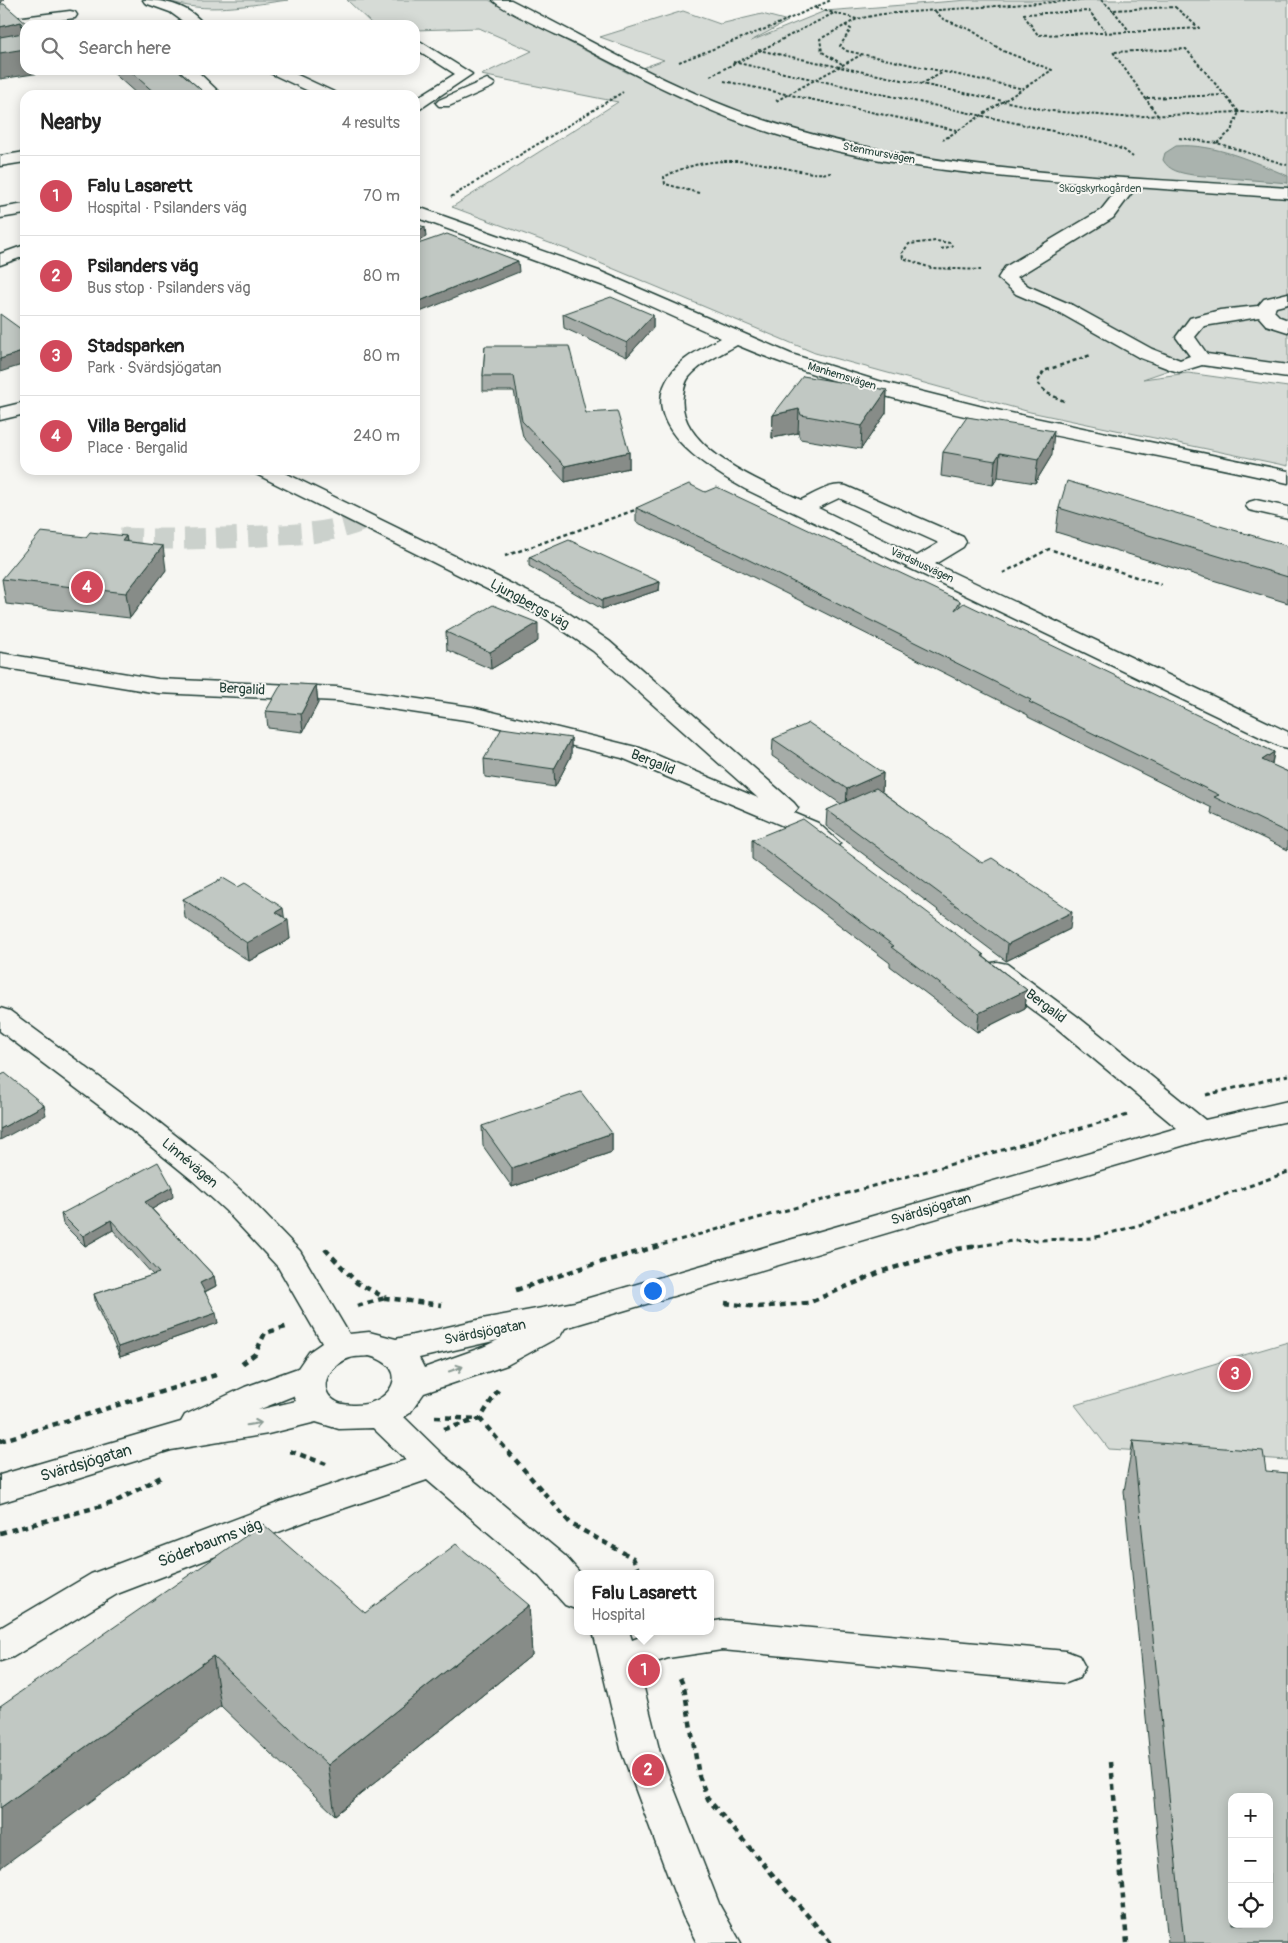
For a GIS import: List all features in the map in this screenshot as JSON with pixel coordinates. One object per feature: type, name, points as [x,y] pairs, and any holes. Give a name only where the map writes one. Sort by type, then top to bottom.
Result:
[{"type":"street","points":[[56,0],[76,20]]},
{"type":"street","points":[[150,0],[176,9],[190,20]]},
{"type":"street","name":"Stenmursvägen","points":[[500,0],[647,75],[741,116],[838,146],[914,160],[1018,174],[1285,194]]},
{"type":"street","points":[[31,20],[70,15]]},
{"type":"street","points":[[0,24],[20,21]]},
{"type":"street","points":[[420,103],[465,74],[421,46]]},
{"type":"street","points":[[192,75],[209,90]]},
{"type":"street","points":[[286,75],[318,90]]},
{"type":"street","points":[[420,114],[487,84]]},
{"type":"street","points":[[0,161],[20,158]]},
{"type":"street","points":[[1131,183],[1108,214],[1084,230],[1011,271],[1007,278],[1022,290],[1066,309],[1145,353],[1179,366],[1201,359],[1288,371]]},
{"type":"street","points":[[0,213],[20,210]]},
{"type":"street","name":"Manhemsvägen","points":[[420,213],[575,268],[736,338],[808,366],[893,392],[950,407],[1079,434],[1178,452],[1288,477]]},
{"type":"street","points":[[440,240],[466,229]]},
{"type":"street","points":[[0,260],[20,252]]},
{"type":"street","points":[[1201,359],[1185,337],[1197,322],[1220,316],[1264,311],[1270,303],[1288,298]]},
{"type":"street","points":[[1264,311],[1273,321],[1288,326]]},
{"type":"street","name":"Värdshusvägen","points":[[736,338],[704,356],[677,379],[670,400],[674,418],[686,438],[702,454],[752,485],[1288,741]]},
{"type":"street","points":[[0,414],[20,409]]},
{"type":"street","name":"Ljungbergs väg","points":[[272,475],[467,569],[553,613],[601,646],[809,828]]},
{"type":"street","points":[[802,508],[839,490],[954,542],[919,564]]},
{"type":"street","points":[[1256,506],[1288,513]]},
{"type":"street","name":"Bergalid","points":[[0,660],[158,686],[337,694],[472,714],[631,753],[809,828],[844,856]]},
{"type":"street","name":"Bergalid","points":[[980,957],[1068,1023],[1200,1131]]},
{"type":"street","name":"Linnévägen","points":[[0,1017],[132,1115],[237,1204],[289,1259],[341,1348]]},
{"type":"street","name":"Svärdsjögatan","points":[[394,1352],[482,1331],[575,1314],[880,1223],[1200,1131],[1288,1111]]},
{"type":"street","name":"Svärdsjögatan","points":[[410,1385],[495,1356],[575,1314]]},
{"type":"street","points":[[369,1344],[394,1352],[404,1361],[410,1373],[410,1385],[400,1403],[380,1415],[358,1420],[337,1417],[320,1408],[309,1394],[309,1378],[315,1365],[326,1355],[341,1348],[369,1344]]},
{"type":"street","name":"Svärdsjögatan","points":[[171,1437],[257,1396],[309,1378]]},
{"type":"street","name":"Svärdsjögatan","points":[[0,1489],[171,1437],[268,1421],[320,1408]]},
{"type":"street","points":[[380,1415],[432,1465],[552,1566],[574,1591]]},
{"type":"street","name":"Söderbaums väg","points":[[0,1646],[104,1584],[295,1510],[432,1465]]},
{"type":"street","points":[[720,1943],[703,1916],[641,1753],[614,1646],[667,1643],[722,1636],[1066,1667]]},
{"type":"path","points":[[420,211],[632,87],[647,75],[831,0]]},
{"type":"path","points":[[842,64],[820,52],[818,45],[820,39],[857,19],[882,14],[1083,0]]},
{"type":"path","points":[[1101,0],[1106,2],[1130,32]]},
{"type":"path","points":[[1106,32],[1089,11],[1023,14],[1038,35],[1199,28],[1175,7],[1111,10]]},
{"type":"path","points":[[815,8],[857,19]]},
{"type":"path","points":[[914,160],[956,130],[982,116],[1052,70],[1003,51],[971,30],[943,18],[935,10]]},
{"type":"path","points":[[834,13],[733,62],[708,77],[956,130]]},
{"type":"path","points":[[845,25],[851,29],[850,34],[840,46],[847,51],[1024,88]]},
{"type":"path","points":[[1158,116],[1113,52],[1186,49],[1238,112]]},
{"type":"path","points":[[758,50],[1002,102],[1084,115],[1158,116],[1238,112],[1288,114]]},
{"type":"path","points":[[741,116],[790,95],[861,55]]},
{"type":"path","points":[[733,62],[1099,141],[1124,150],[1137,160],[1131,183]]},
{"type":"path","points":[[921,84],[942,72]]},
{"type":"path","points":[[1147,98],[1225,95]]},
{"type":"path","points":[[1217,143],[1232,131],[1238,112]]},
{"type":"path","points":[[1178,138],[1217,143],[1288,166]]},
{"type":"path","points":[[699,194],[665,184],[664,177],[676,169],[699,164],[723,162],[751,162],[824,174],[834,172],[853,156],[865,151]]},
{"type":"path","points":[[941,249],[952,246],[950,243],[922,242],[910,244],[902,253],[903,258],[910,262],[927,267],[940,269],[973,267],[1007,278]]},
{"type":"path","points":[[1079,434],[1082,414],[1070,404],[1047,393],[1037,382],[1044,371],[1060,364],[1079,360],[1123,340]]},
{"type":"path","points":[[467,569],[643,508]]},
{"type":"path","points":[[971,589],[1049,549],[1161,584]]},
{"type":"path","points":[[513,1291],[594,1264],[1168,1104],[1288,1074]]},
{"type":"path","points":[[716,1302],[757,1307],[808,1303],[883,1270],[957,1249],[1013,1241],[1093,1238],[1146,1223],[1288,1172]]},
{"type":"path","points":[[235,1369],[255,1354],[265,1333],[386,1298],[448,1305]]},
{"type":"path","points":[[0,1441],[226,1372]]},
{"type":"path","points":[[404,1439],[480,1419],[571,1524],[633,1558],[638,1570]]},
{"type":"path","points":[[288,1450],[329,1465]]},
{"type":"path","points":[[0,1533],[113,1503],[168,1473]]},
{"type":"path","points":[[667,1643],[684,1687],[699,1776],[708,1799],[831,1943]]},
{"type":"path","points":[[1112,1762],[1127,1943]]},
{"type":"green space","points":[[167,0],[288,0],[226,8],[211,8],[181,5]]},
{"type":"green space","name":"Skogskyrkogården","points":[[347,0],[489,0],[628,73],[664,60],[600,37],[683,11],[720,24],[762,14],[788,21],[751,41],[825,11],[968,0],[1288,0],[1288,371],[1201,359],[1143,379],[1188,373],[1288,387],[1288,466],[1030,412],[815,353],[571,251],[452,207],[618,102],[481,75],[532,51],[479,28],[420,30],[420,20],[368,20]]},
{"type":"green space","points":[[1288,1342],[1288,1460],[1109,1449],[1075,1405]]},
{"type":"shaded area","points":[[1176,146],[1205,147],[1220,150],[1288,176],[1288,183],[1193,175],[1180,172],[1169,167],[1163,160],[1165,153]]},
{"type":"building","points":[[0,4],[4,4],[22,20],[20,20],[20,22],[0,27]]},
{"type":"building","points":[[20,34],[20,50],[0,53],[0,37]]},
{"type":"building","points":[[135,75],[184,75],[201,90],[151,90]]},
{"type":"building","points":[[447,234],[518,261],[420,301],[420,243]]},
{"type":"building","points":[[611,297],[653,315],[627,343],[563,314]]},
{"type":"building","points":[[0,314],[20,328],[20,353],[0,359]]},
{"type":"building","points":[[485,346],[569,346],[586,413],[617,411],[629,452],[565,466],[522,421],[514,376],[483,376]]},
{"type":"building","points":[[803,376],[887,390],[862,426],[801,415],[799,409],[773,415]]},
{"type":"building","points":[[967,417],[1054,431],[1038,460],[1000,453],[995,461],[943,452]]},
{"type":"building","points":[[1067,481],[1288,546],[1288,577],[1059,508]]},
{"type":"building","points":[[689,484],[705,492],[717,487],[960,601],[955,610],[964,603],[1274,752],[1262,760],[1288,772],[1288,833],[1214,797],[1219,795],[1029,702],[1031,700],[737,554],[636,508]]},
{"type":"building","points":[[41,532],[86,537],[90,532],[126,536],[122,541],[163,546],[126,593],[2,579]]},
{"type":"building","points":[[569,540],[660,582],[602,600],[529,557]]},
{"type":"building","points":[[493,605],[538,623],[490,652],[446,632]]},
{"type":"building","points":[[282,683],[316,685],[301,714],[266,711]]},
{"type":"building","points":[[809,723],[883,773],[847,789],[773,739]]},
{"type":"building","points":[[502,728],[571,738],[554,769],[484,759]]},
{"type":"building","points":[[876,788],[982,863],[992,858],[1072,912],[1008,944],[827,810]]},
{"type":"building","points":[[803,819],[984,955],[982,956],[1027,990],[979,1013],[891,947],[894,946],[752,840]]},
{"type":"building","points":[[223,878],[238,887],[245,883],[283,908],[276,912],[288,920],[247,943],[183,899]]},
{"type":"building","points":[[5,1073],[44,1105],[0,1129],[0,1076]]},
{"type":"building","points":[[581,1092],[612,1133],[512,1168],[482,1126]]},
{"type":"building","points":[[158,1162],[172,1187],[145,1202],[214,1276],[200,1283],[216,1313],[118,1347],[94,1294],[159,1273],[111,1220],[83,1236],[61,1214]]},
{"type":"building","points":[[1133,1441],[1263,1451],[1266,1471],[1288,1473],[1288,1943],[1184,1943]]},
{"type":"building","points":[[263,1524],[365,1613],[456,1544],[529,1605],[328,1765],[213,1656],[0,1808],[0,1706]]},
{"type":"tunnel","points":[[120,538],[209,538],[301,534],[326,531],[364,520]]},
{"type":"place","name":"Villa Bergalid","points":[[87,587]]},
{"type":"place","name":"Stadsparken","points":[[1235,1374]]},
{"type":"place","name":"Falu Lasarett","points":[[644,1670]]},
{"type":"place","name":"Psilanders väg","points":[[648,1770]]}]
